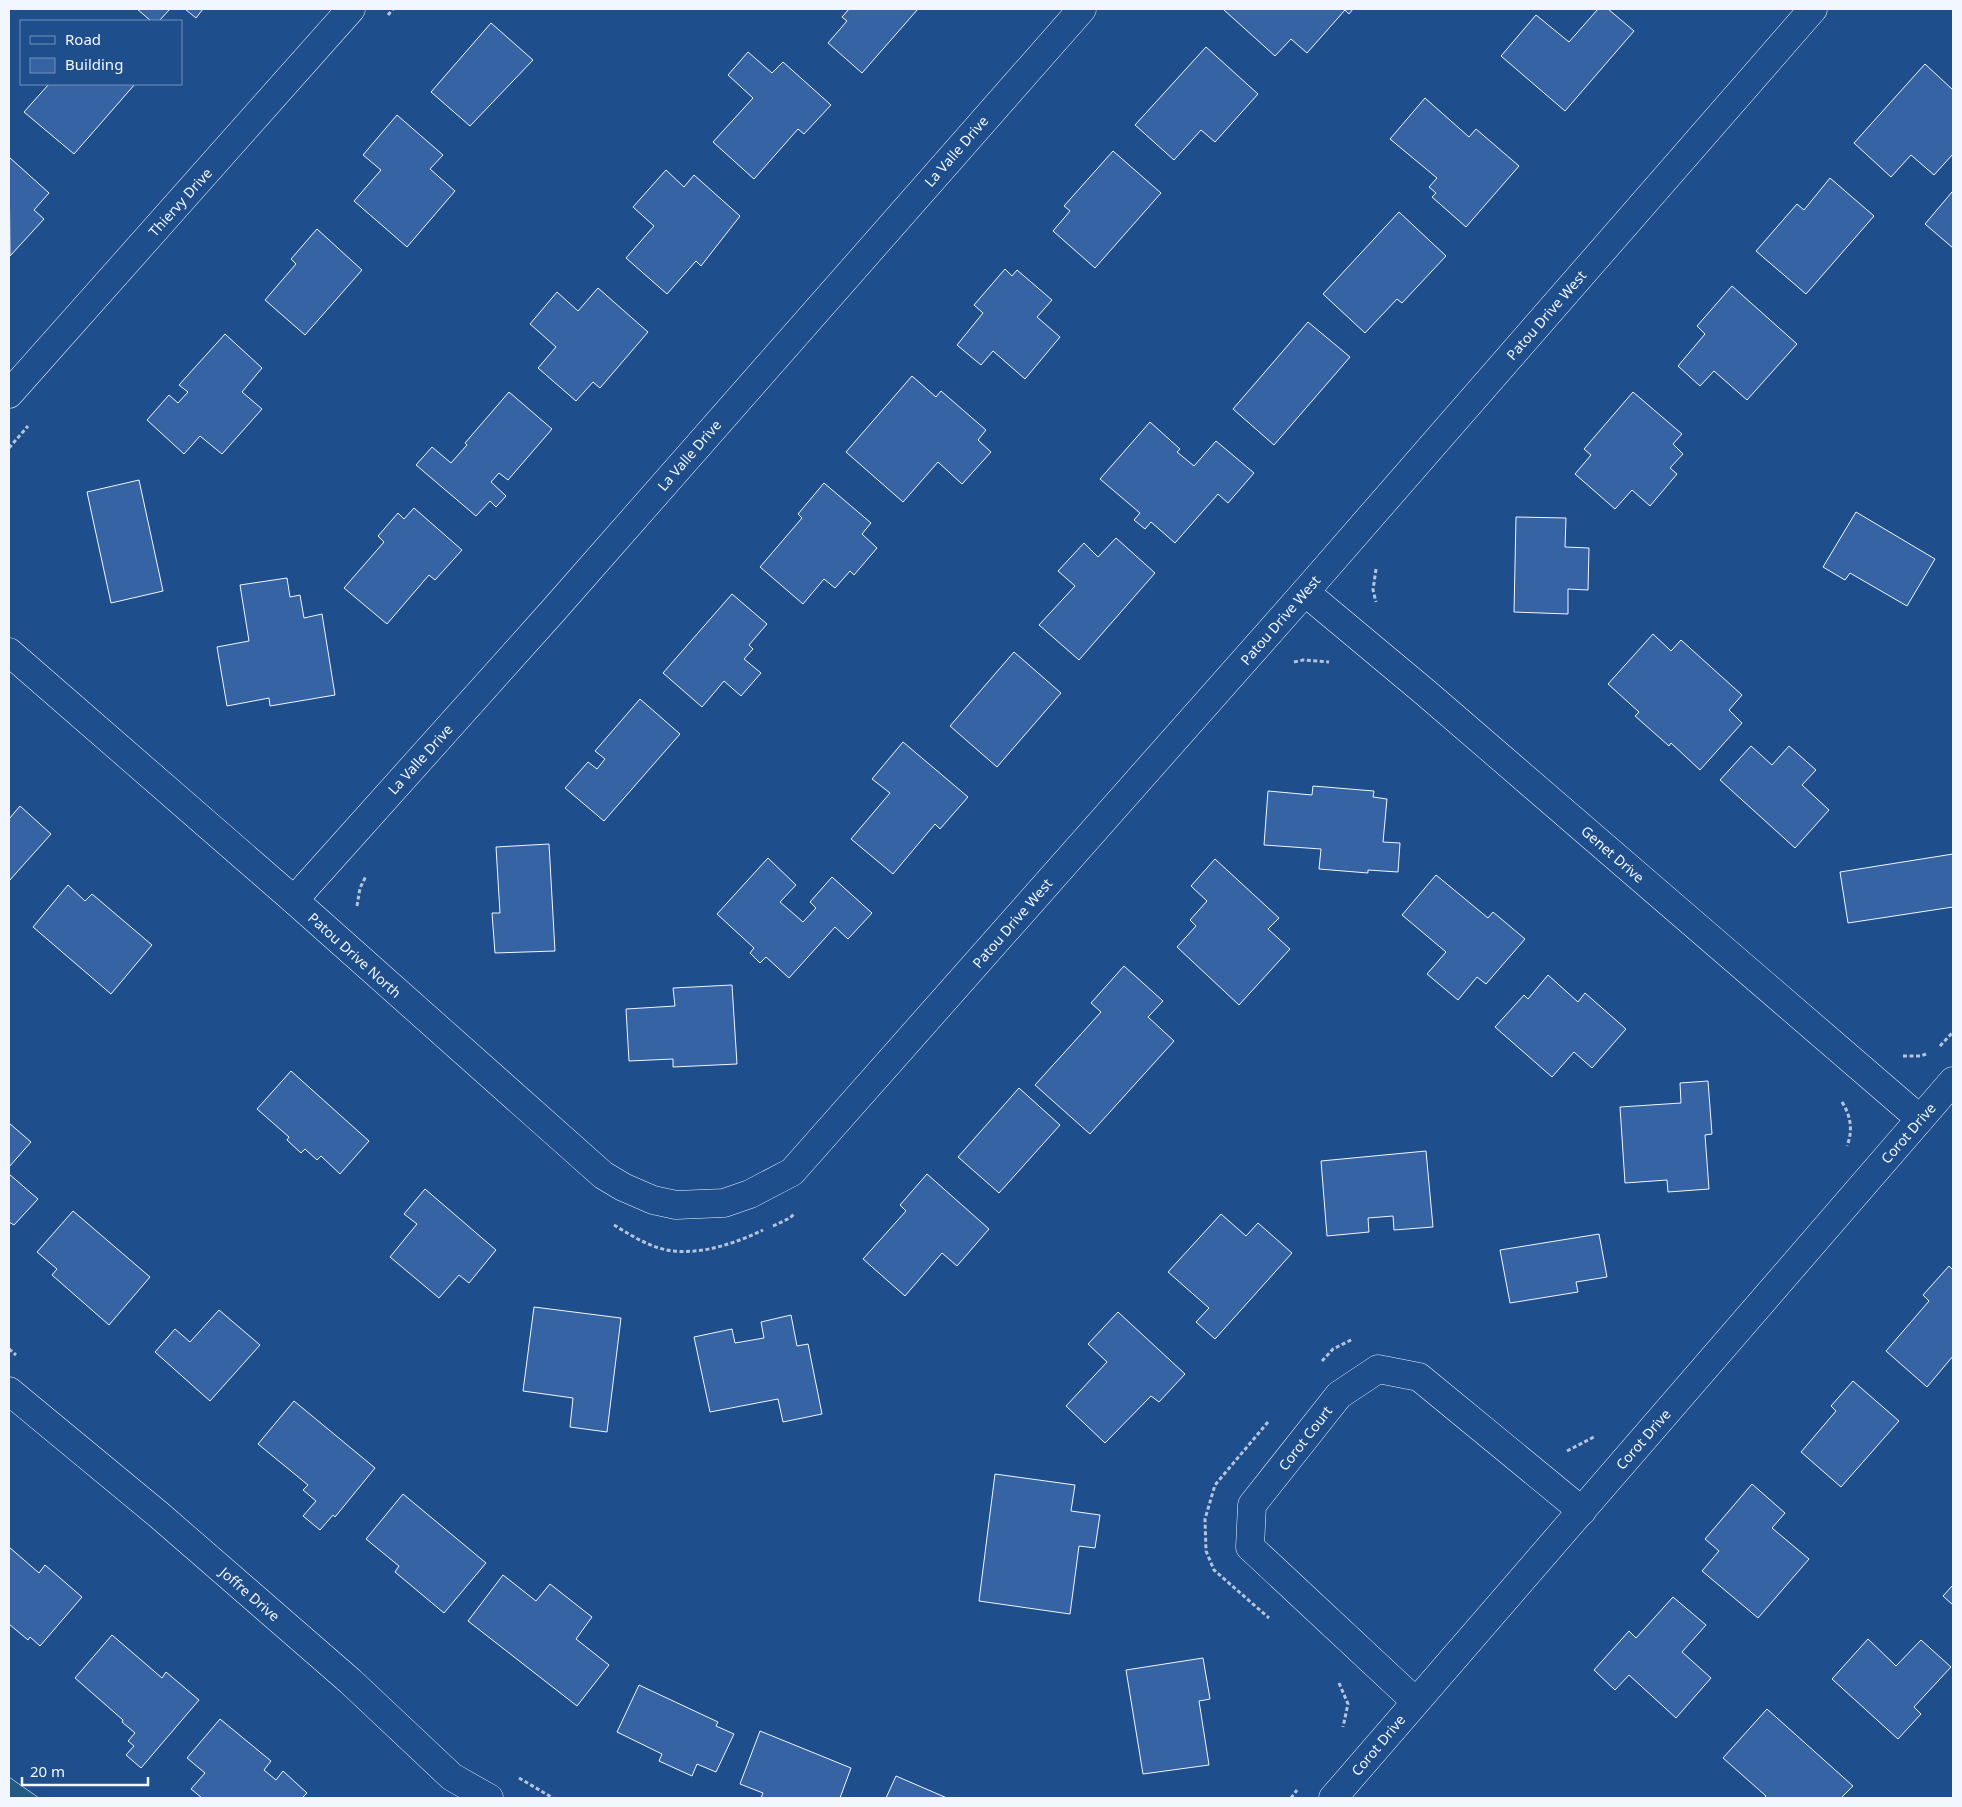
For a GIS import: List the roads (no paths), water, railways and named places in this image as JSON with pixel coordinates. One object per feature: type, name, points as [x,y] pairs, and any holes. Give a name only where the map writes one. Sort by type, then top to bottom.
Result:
[{"type":"street","name":"Thiervy Drive","points":[[9,394],[351,9]]},
{"type":"street","name":"La Valle Drive","points":[[294,900],[552,612],[1082,9]]},
{"type":"street","name":"Patou Drive West","points":[[724,1203],[750,1194],[792,1172],[1305,592],[1813,9]]},
{"type":"street","name":"Genet Drive","points":[[1305,592],[1426,693],[1920,1119]]},
{"type":"street","name":"Patou Drive North","points":[[9,652],[294,900],[603,1175],[623,1187],[661,1202],[676,1205],[724,1203]]},
{"type":"street","name":"Corot Drive","points":[[1333,1798],[1953,1081]]},
{"type":"street","name":"Corot Court","points":[[1415,1701],[1250,1547],[1252,1505],[1339,1395],[1378,1369],[1419,1377],[1582,1511]]},
{"type":"street","name":"Joffre Drive","points":[[9,1391],[159,1515],[335,1668],[452,1777],[489,1798]]}]
